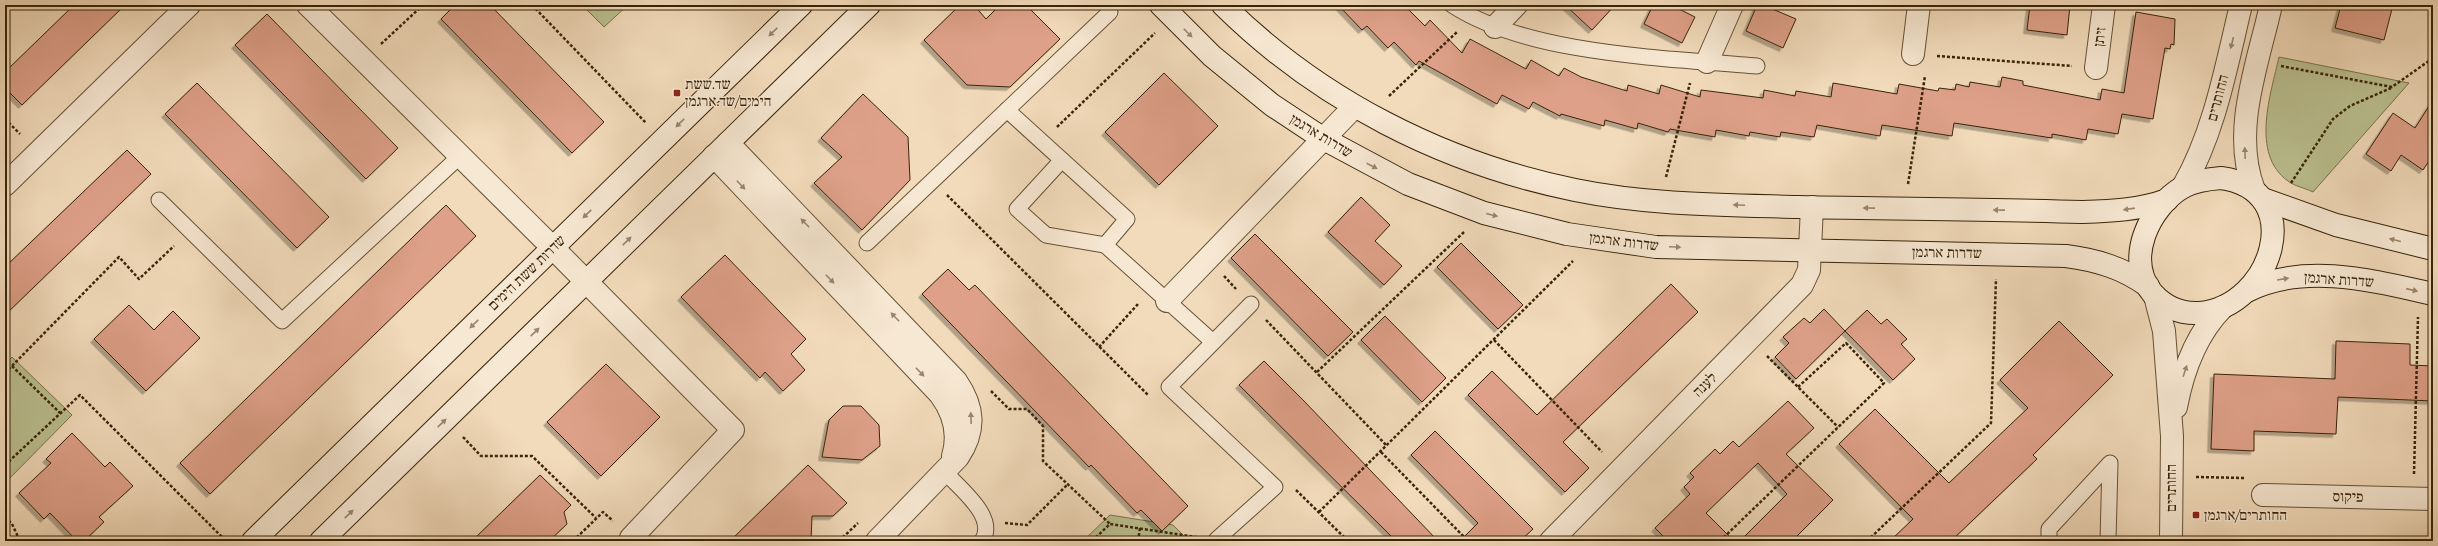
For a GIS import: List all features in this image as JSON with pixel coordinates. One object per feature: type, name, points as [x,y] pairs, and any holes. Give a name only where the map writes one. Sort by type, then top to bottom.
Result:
[{"type":"street","points":[[5,185],[189,5]]},
{"type":"street","points":[[308,5],[553,248],[733,430],[631,538]]},
{"type":"street","name":"שדרות ששת הימים","points":[[253,541],[801,5]]},
{"type":"street","points":[[321,541],[869,5]]},
{"type":"street","points":[[1223,5],[1242,24],[1298,69],[1362,111],[1426,143],[1497,171],[1576,190],[1659,202],[1812,207],[2110,212],[2153,205],[2208,178],[2221,178],[2233,179],[2265,198],[2336,225],[2433,249]]},
{"type":"street","points":[[1495,27],[1516,5]]},
{"type":"street","points":[[1701,61],[1732,5]]},
{"type":"street","points":[[1919,5],[1921,55]]},
{"type":"street","name":"זיתן","points":[[2096,68],[2104,5]]},
{"type":"street","name":"החותרים","points":[[2175,194],[2194,168],[2209,130],[2241,5]]},
{"type":"street","name":"החותרים","points":[[2265,198],[2245,159],[2245,142],[2246,123],[2271,5]]},
{"type":"street","name":"שדרות ארגמן","points":[[1167,11],[1212,56],[1272,105],[1322,138],[1408,184],[1484,213],[1584,236],[1656,247],[2051,255],[2096,261],[2123,270],[2152,291]]},
{"type":"street","points":[[1160,295],[1208,259],[1322,138],[1362,111]]},
{"type":"street","points":[[721,150],[940,394],[952,413],[956,427],[955,449],[948,469],[877,541]]},
{"type":"street","points":[[2175,194],[2152,218],[2142,243],[2142,269],[2152,291],[2169,307],[2181,311],[2205,312],[2223,307],[2246,291],[2261,272],[2272,247],[2272,221],[2265,198]]},
{"type":"street","name":"לענה","points":[[1551,541],[1802,285],[1809,270],[1812,207]]},
{"type":"street","name":"שדרות ארגמן","points":[[2246,291],[2274,281],[2308,277],[2354,279],[2426,293]]},
{"type":"street","name":"החותרים","points":[[2152,291],[2164,331],[2172,436],[2171,541]]},
{"type":"street","name":"החותרים","points":[[2172,436],[2180,387],[2192,351],[2211,319],[2223,307]]},
{"type":"street","name":"פיקוס","points":[[2263,494],[2423,499]]},
{"type":"lane","points":[[1452,5],[1472,18],[1495,27],[1538,39],[1588,50],[1757,66]]},
{"type":"lane","points":[[867,243],[1110,12]]},
{"type":"lane","points":[[1007,110],[1127,219],[1105,245]]},
{"type":"lane","points":[[159,200],[282,321],[460,156]]},
{"type":"lane","points":[[1062,160],[1017,209],[1046,235],[1105,245],[1213,342]]},
{"type":"lane","points":[[1216,540],[1275,487],[1169,387],[1251,304]]},
{"type":"lane","points":[[2049,541],[2049,529],[2110,463],[2108,541]]},
{"type":"lane","points":[[948,469],[986,522],[987,531],[982,541]]},
{"type":"path","points":[[5,11],[11,5]]},
{"type":"path","points":[[363,60],[423,5]]},
{"type":"path","points":[[532,5],[663,140]]},
{"type":"path","points":[[1042,142],[1167,11]]},
{"type":"path","points":[[1362,111],[1472,18]]},
{"type":"path","points":[[1904,209],[1921,55],[2096,68]]},
{"type":"path","points":[[2265,198],[2333,119],[2350,106],[2392,87],[2433,58]]},
{"type":"path","points":[[1659,202],[1701,61]]},
{"type":"path","points":[[2258,61],[2392,87]]},
{"type":"path","points":[[933,180],[1149,396]]},
{"type":"path","points":[[1317,372],[1484,213]]},
{"type":"path","points":[[5,373],[119,257],[140,279],[190,230]]},
{"type":"path","points":[[1319,512],[1572,265],[1584,236]]},
{"type":"path","points":[[1867,541],[1991,423],[1996,254]]},
{"type":"path","points":[[1208,259],[1387,446]]},
{"type":"path","points":[[2423,499],[2426,293]]},
{"type":"path","points":[[1099,347],[1160,295]]},
{"type":"path","points":[[1750,339],[1838,427]]},
{"type":"path","points":[[1494,340],[1620,471]]},
{"type":"path","points":[[1720,541],[1884,383],[1846,343],[1798,387]]},
{"type":"path","points":[[12,366],[60,413]]},
{"type":"path","points":[[986,387],[1009,409],[1027,409],[1043,426],[1043,460],[1110,524],[1216,540]]},
{"type":"path","points":[[5,465],[80,394],[226,541]]},
{"type":"path","points":[[445,419],[481,456],[532,456],[596,518]]},
{"type":"path","points":[[1381,452],[1468,541]]},
{"type":"path","points":[[2172,477],[2260,478],[2263,494]]},
{"type":"path","points":[[986,522],[1027,525],[1068,484]]},
{"type":"path","points":[[1275,487],[1298,490],[1348,541]]},
{"type":"path","points":[[573,541],[603,512],[631,538]]},
{"type":"path","points":[[5,517],[12,524],[20,541]]},
{"type":"path","points":[[1092,541],[1110,524]]},
{"type":"path","points":[[1138,541],[1140,528]]},
{"type":"green space","points":[[582,5],[628,5],[604,27]]},
{"type":"green space","points":[[2279,57],[2409,83],[2313,192],[2288,181],[2276,169],[2269,155],[2266,139],[2266,122],[2268,105]]},
{"type":"green space","points":[[12,357],[72,415],[5,483],[5,364]]},
{"type":"green space","points":[[1110,515],[1173,525],[1189,541],[1083,541]]},
{"type":"building","points":[[74,5],[125,5],[22,105],[5,88],[5,72]]},
{"type":"building","points":[[455,5],[490,5],[604,122],[572,153],[441,19]]},
{"type":"building","points":[[960,5],[974,5],[986,19],[1000,5],[1026,5],[1060,39],[1010,87],[967,85],[924,40]]},
{"type":"building","points":[[1338,5],[1404,5],[1425,26],[1430,20],[1462,53],[1470,39],[1526,69],[1531,60],[1559,76],[1564,68],[1581,77],[1627,91],[1628,85],[1659,94],[1661,85],[1700,97],[1701,90],[1763,98],[1764,90],[1795,96],[1796,91],[1831,97],[1833,83],[1897,94],[1899,84],[1938,91],[1939,88],[1955,90],[1956,84],[1969,87],[1970,82],[2000,87],[2002,77],[2023,81],[2023,85],[2100,100],[2102,89],[2124,93],[2136,12],[2175,19],[2174,45],[2171,44],[2170,49],[2165,48],[2153,119],[2122,114],[2118,134],[2088,129],[2086,140],[2052,134],[2052,138],[1954,123],[1952,136],[1882,125],[1880,136],[1817,125],[1814,137],[1781,132],[1780,137],[1750,132],[1749,136],[1716,130],[1715,137],[1670,129],[1668,132],[1638,123],[1637,129],[1605,120],[1604,126],[1561,114],[1560,116],[1533,102],[1529,109],[1502,95],[1497,104],[1419,61],[1416,65],[1394,42],[1388,48],[1367,26],[1362,30]]},
{"type":"building","points":[[1565,5],[1615,5],[1592,30]]},
{"type":"building","points":[[1653,5],[1671,5],[1695,17],[1682,43],[1644,24]]},
{"type":"building","points":[[1757,5],[1763,5],[1796,19],[1783,48],[1746,31]]},
{"type":"building","points":[[2030,5],[2070,5],[2067,35],[2027,30]]},
{"type":"building","points":[[2341,5],[2393,5],[2384,40],[2335,28]]},
{"type":"building","points":[[267,14],[398,148],[366,179],[235,45]]},
{"type":"building","points":[[1164,73],[1218,126],[1159,185],[1105,132]]},
{"type":"building","points":[[197,83],[329,217],[297,248],[165,114]]},
{"type":"building","points":[[863,94],[908,137],[910,180],[862,230],[814,183],[842,157],[821,138]]},
{"type":"building","points":[[2433,100],[2433,155],[2423,170],[2401,155],[2391,171],[2366,154],[2393,113],[2415,128]]},
{"type":"building","points":[[127,150],[151,174],[5,315],[5,267]]},
{"type":"building","points":[[1361,197],[1390,225],[1375,241],[1402,266],[1384,285],[1328,232]]},
{"type":"building","points":[[446,205],[476,236],[210,494],[180,463]]},
{"type":"building","points":[[1255,234],[1353,332],[1328,356],[1231,258]]},
{"type":"building","points":[[1461,243],[1523,305],[1498,329],[1437,267]]},
{"type":"building","points":[[725,255],[806,339],[791,354],[805,370],[783,391],[765,372],[760,378],[681,297]]},
{"type":"building","points":[[948,269],[969,290],[975,285],[1188,506],[1162,531],[1141,510],[1137,513],[1091,465],[1089,467],[922,294]]},
{"type":"building","points":[[1671,284],[1698,312],[1563,442],[1589,468],[1565,492],[1468,395],[1492,371],[1537,415]]},
{"type":"building","points":[[129,305],[154,330],[173,311],[200,338],[146,391],[94,339]]},
{"type":"building","points":[[1824,309],[1845,331],[1796,379],[1775,357],[1789,343],[1783,337],[1804,318],[1810,323]]},
{"type":"building","points":[[1867,310],[1881,324],[1887,319],[1907,339],[1901,344],[1915,359],[1893,380],[1845,331]]},
{"type":"building","points":[[1385,316],[1446,378],[1422,402],[1361,340]]},
{"type":"building","points":[[2059,321],[2113,375],[2033,455],[2037,459],[1951,541],[1890,541],[1913,519],[1839,444],[1875,409],[1949,483],[2028,408],[2000,380]]},
{"type":"building","points":[[2336,341],[2410,344],[2410,365],[2433,366],[2433,401],[2338,397],[2336,434],[2254,431],[2254,451],[2211,449],[2214,374],[2335,379]]},
{"type":"building","points":[[1264,361],[1438,541],[1396,541],[1239,385]]},
{"type":"building","points":[[606,364],[660,417],[601,476],[547,422]]},
{"type":"building","points":[[1788,401],[1814,428],[1786,454],[1833,500],[1792,541],[1740,541],[1787,494],[1758,463],[1706,513],[1734,541],[1668,541],[1655,528],[1690,494],[1684,487],[1694,477],[1690,473],[1715,449],[1720,454],[1733,441],[1739,447]]},
{"type":"building","points":[[843,406],[861,406],[879,425],[880,446],[862,460],[822,457],[829,420]]},
{"type":"building","points":[[1435,431],[1533,529],[1520,541],[1460,541],[1478,523],[1411,455]]},
{"type":"building","points":[[72,433],[105,467],[110,462],[133,486],[99,517],[104,522],[84,541],[77,541],[50,513],[44,519],[19,493],[51,463],[46,459]]},
{"type":"building","points":[[808,465],[847,503],[833,516],[812,516],[811,541],[730,541]]},
{"type":"building","points":[[540,475],[571,505],[564,512],[567,524],[549,541],[472,541]]},
{"type":"place","name":"שד.ששת הימים/שד.ארגמן","points":[[677,93]]},
{"type":"place","name":"החותרים/ארגמן","points":[[2196,515]]}]
